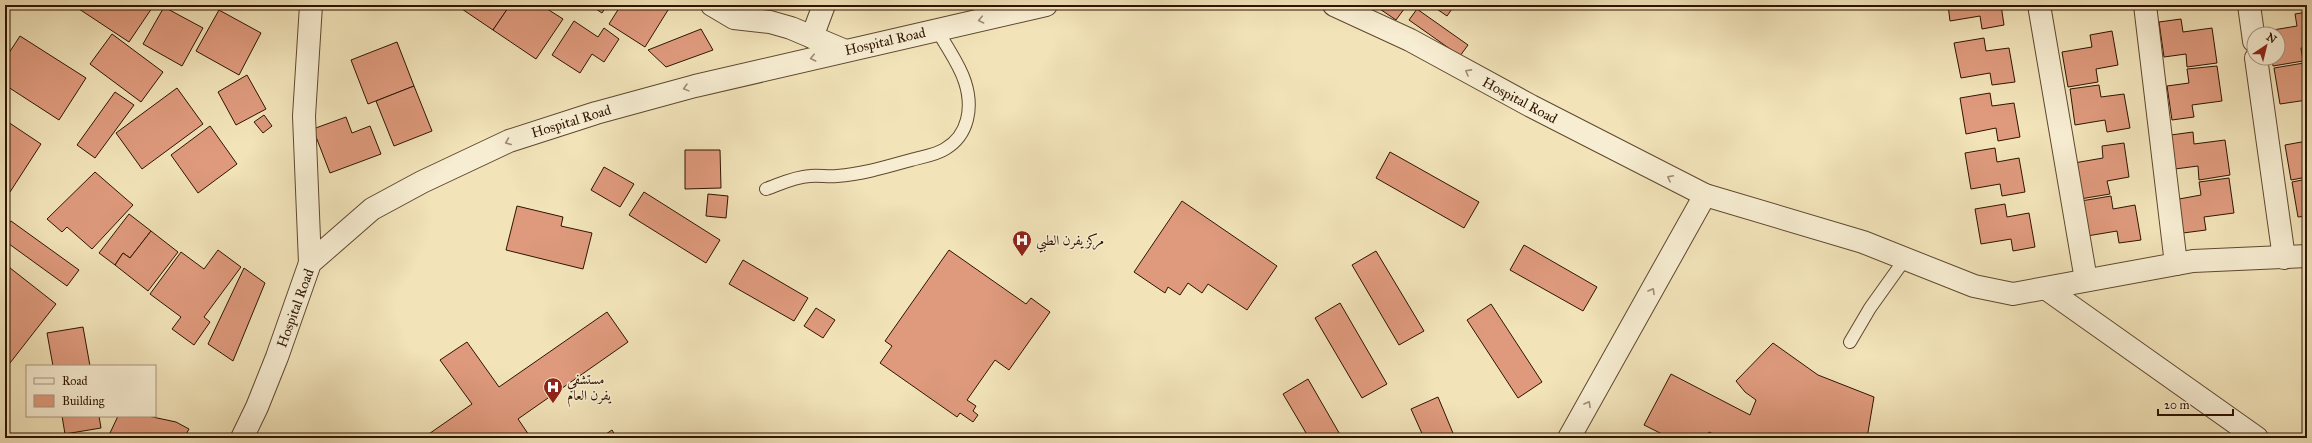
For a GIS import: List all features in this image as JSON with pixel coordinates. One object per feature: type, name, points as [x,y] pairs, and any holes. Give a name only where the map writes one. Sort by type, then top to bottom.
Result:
[{"type":"street","points":[[310,263],[304,116],[311,5]]},
{"type":"street","points":[[712,5],[734,18],[770,22],[843,50]]},
{"type":"street","points":[[812,37],[824,5]]},
{"type":"street","name":"Hospital Road","points":[[242,438],[257,407],[274,364],[310,263],[372,209],[422,182],[509,141],[596,113],[695,86],[843,50],[1046,5]]},
{"type":"street","name":"Hospital Road","points":[[1334,5],[1410,40],[1531,106],[1705,195],[1863,242],[1974,286],[2013,294],[2048,290],[2086,280],[2193,261],[2307,256]]},
{"type":"street","points":[[2039,5],[2086,280]]},
{"type":"street","points":[[2145,5],[2176,264]]},
{"type":"street","points":[[2249,5],[2252,26]]},
{"type":"street","points":[[2257,66],[2284,258]]},
{"type":"street","points":[[1569,438],[1705,195]]},
{"type":"street","points":[[2048,290],[2257,438]]},
{"type":"lane","points":[[766,189],[790,180],[809,176],[835,177],[868,173],[945,150],[959,137],[968,121],[969,111],[966,82],[956,60],[950,54],[937,29]]},
{"type":"lane","points":[[1850,342],[1870,308],[1905,259]]},
{"type":"building","points":[[73,5],[154,5],[129,42]]},
{"type":"building","points":[[456,5],[510,5],[493,30]]},
{"type":"building","points":[[510,5],[541,5],[563,19],[536,59],[493,30]]},
{"type":"building","points":[[590,5],[607,5],[602,13]]},
{"type":"building","points":[[621,5],[660,5],[668,10],[645,47],[609,24]]},
{"type":"building","points":[[1374,5],[1407,5],[1396,20]]},
{"type":"building","points":[[1431,5],[1452,5],[1454,6],[1447,16]]},
{"type":"building","points":[[1948,5],[2001,5],[2004,25],[1982,29],[1980,16],[1950,21]]},
{"type":"building","points":[[164,7],[203,28],[182,66],[143,44]]},
{"type":"building","points":[[1417,9],[1468,45],[1460,56],[1409,20]]},
{"type":"building","points":[[219,10],[261,33],[239,75],[196,51]]},
{"type":"building","points":[[2307,12],[2307,47],[2301,48],[2303,61],[2286,64],[2286,28],[2297,26],[2295,14]]},
{"type":"building","points":[[2181,19],[2183,32],[2212,28],[2217,63],[2187,67],[2186,54],[2164,57],[2159,22]]},
{"type":"building","points":[[574,21],[598,37],[604,28],[619,39],[604,62],[592,54],[580,73],[552,55]]},
{"type":"building","points":[[701,29],[713,50],[666,67],[648,50]]},
{"type":"building","points":[[2112,31],[2118,65],[2096,69],[2098,82],[2068,87],[2062,52],[2092,47],[2090,35]]},
{"type":"building","points":[[112,34],[163,72],[141,102],[90,64]]},
{"type":"building","points":[[20,36],[86,78],[59,120],[5,85],[5,59]]},
{"type":"building","points":[[1984,38],[1986,51],[2009,48],[2015,82],[1992,85],[1990,73],[1961,78],[1954,43]]},
{"type":"building","points":[[397,42],[414,86],[368,104],[351,60]]},
{"type":"building","points":[[2304,63],[2307,77],[2307,100],[2280,104],[2274,68]]},
{"type":"building","points":[[2217,66],[2222,101],[2192,105],[2194,117],[2172,120],[2167,86],[2189,83],[2187,69]]},
{"type":"building","points":[[247,75],[266,109],[236,125],[218,92]]},
{"type":"building","points":[[2099,85],[2101,97],[2124,94],[2130,128],[2107,132],[2105,120],[2075,125],[2070,89]]},
{"type":"building","points":[[414,86],[432,131],[394,146],[376,101]]},
{"type":"building","points":[[177,88],[203,124],[142,169],[116,133]]},
{"type":"building","points":[[115,92],[134,105],[95,158],[77,145]]},
{"type":"building","points":[[1990,93],[1992,106],[2014,103],[2020,137],[1998,141],[1996,128],[1966,134],[1960,98]]},
{"type":"building","points":[[264,115],[272,126],[263,133],[254,122]]},
{"type":"building","points":[[346,117],[352,133],[370,126],[381,154],[330,173],[313,129]]},
{"type":"building","points":[[5,120],[41,144],[10,192],[5,190]]},
{"type":"building","points":[[210,126],[237,164],[198,193],[171,155]]},
{"type":"building","points":[[2193,132],[2194,144],[2225,140],[2230,175],[2199,180],[2198,166],[2175,169],[2171,135]]},
{"type":"building","points":[[2307,141],[2307,177],[2291,180],[2285,145]]},
{"type":"building","points":[[2124,143],[2129,177],[2107,181],[2110,194],[2080,199],[2074,163],[2103,158],[2102,146]]},
{"type":"building","points":[[1995,148],[1997,162],[2019,158],[2025,192],[2002,196],[2000,184],[1971,189],[1965,153]]},
{"type":"building","points":[[685,150],[720,150],[721,188],[685,189]]},
{"type":"building","points":[[1390,152],[1479,202],[1464,228],[1376,178]]},
{"type":"building","points":[[604,167],[634,184],[620,207],[591,190]]},
{"type":"building","points":[[95,172],[133,205],[92,249],[67,227],[62,232],[47,219]]},
{"type":"building","points":[[2229,178],[2234,213],[2204,217],[2206,230],[2183,233],[2179,199],[2201,195],[2199,182]]},
{"type":"building","points":[[2307,179],[2307,216],[2298,217],[2292,182]]},
{"type":"building","points":[[644,192],[720,240],[706,263],[629,215]]},
{"type":"building","points":[[708,194],[728,196],[726,218],[706,216]]},
{"type":"building","points":[[2111,196],[2113,209],[2135,205],[2141,240],[2119,243],[2117,231],[2087,236],[2081,201]]},
{"type":"building","points":[[1182,201],[1277,266],[1247,310],[1208,284],[1202,293],[1188,283],[1180,295],[1168,287],[1165,293],[1134,272]]},
{"type":"building","points":[[2005,204],[2007,217],[2029,213],[2035,247],[2013,251],[2011,239],[1981,244],[1975,209]]},
{"type":"building","points":[[517,206],[563,217],[561,226],[592,233],[583,269],[506,250]]},
{"type":"building","points":[[129,214],[151,231],[130,258],[123,253],[115,265],[99,253]]},
{"type":"building","points":[[11,221],[79,270],[67,286],[5,241],[5,228]]},
{"type":"building","points":[[151,231],[178,252],[148,291],[115,265],[123,253],[130,258]]},
{"type":"building","points":[[1524,245],[1597,287],[1583,311],[1510,270]]},
{"type":"building","points":[[218,250],[241,267],[204,317],[210,322],[194,345],[172,329],[181,317],[150,294],[181,252],[204,269]]},
{"type":"building","points":[[949,250],[1026,304],[1031,298],[1050,312],[1009,370],[995,360],[967,400],[976,406],[973,411],[978,415],[973,422],[960,413],[957,417],[880,363],[892,346],[885,341]]},
{"type":"building","points":[[1376,251],[1424,331],[1399,345],[1352,265]]},
{"type":"building","points":[[743,260],[808,298],[794,321],[729,284]]},
{"type":"building","points":[[5,264],[56,304],[10,363],[5,359]]},
{"type":"building","points":[[244,268],[265,283],[233,361],[208,344]]},
{"type":"building","points":[[1340,303],[1387,384],[1362,398],[1315,318]]},
{"type":"building","points":[[1491,304],[1542,382],[1518,398],[1467,320]]},
{"type":"building","points":[[816,308],[835,320],[823,338],[804,326]]},
{"type":"building","points":[[607,312],[628,342],[518,419],[531,438],[423,438],[472,404],[440,360],[467,342],[499,387]]},
{"type":"building","points":[[83,327],[90,365],[53,365],[47,333]]},
{"type":"building","points":[[1773,343],[1818,375],[1874,397],[1867,438],[1721,438],[1709,432],[1705,438],[1670,438],[1644,425],[1671,374],[1750,415],[1756,400],[1745,392],[1736,381]]},
{"type":"building","points":[[1308,379],[1342,438],[1309,438],[1283,394]]},
{"type":"building","points":[[1438,397],[1455,438],[1424,438],[1411,409]]},
{"type":"building","points":[[62,417],[99,417],[101,428],[65,434]]},
{"type":"building","points":[[118,417],[153,417],[176,422],[189,429],[184,438],[119,438],[110,433]]},
{"type":"building","points":[[612,430],[617,438],[600,438]]},
{"type":"place","name":"مركز يفرن الطبي","points":[[1022,257]]},
{"type":"place","name":"مستشفي يفرن العام","points":[[553,404]]}]
